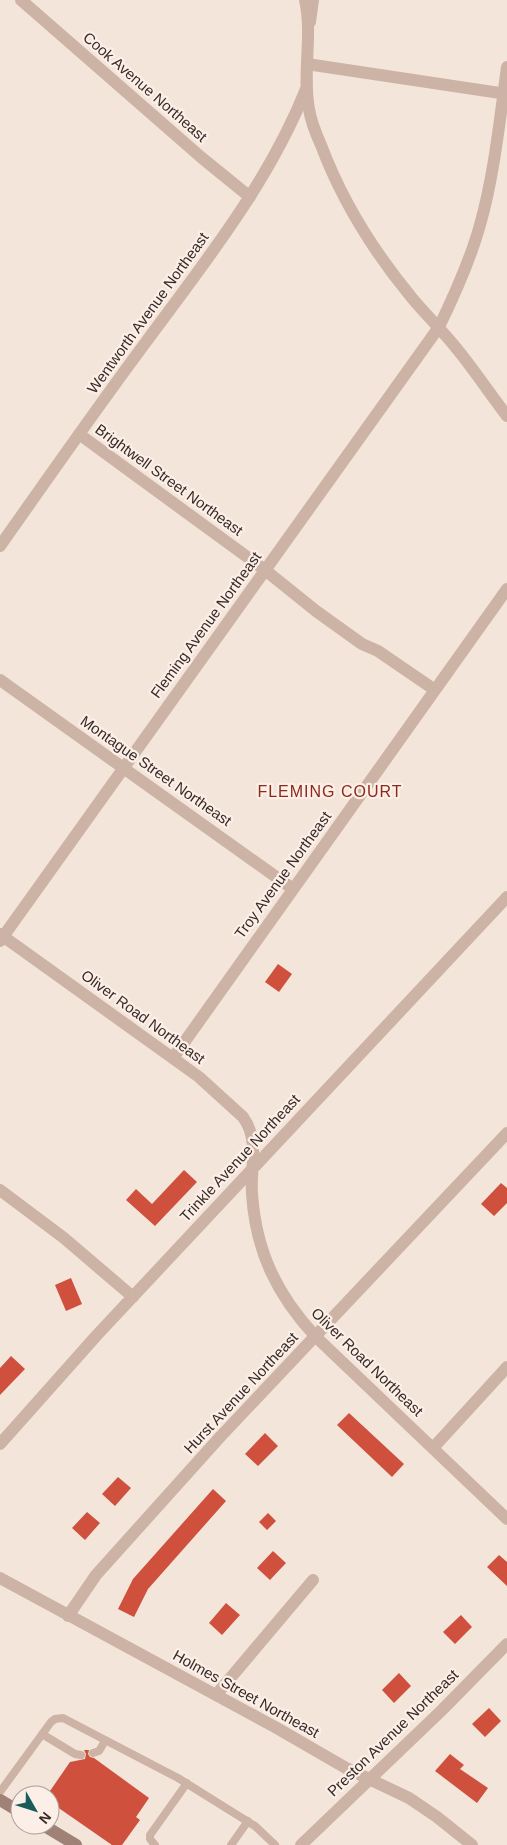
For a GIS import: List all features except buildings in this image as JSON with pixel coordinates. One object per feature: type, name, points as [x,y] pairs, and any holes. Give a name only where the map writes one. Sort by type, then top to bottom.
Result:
[{"type":"main road","points":[[60,1835],[76,1845]]},
{"type":"street","name":"Cook Avenue Northeast","points":[[21,0],[202,158],[250,197]]},
{"type":"street","points":[[305,0],[309,25]]},
{"type":"street","points":[[313,0],[309,25],[306,89],[313,124],[326,161],[348,207],[362,230],[412,298],[439,327],[507,416]]},
{"type":"street","points":[[308,64],[505,93]]},
{"type":"street","name":"Fleming Avenue Northeast","points":[[1,937],[439,327],[455,295],[480,224],[489,187],[505,93],[507,68]]},
{"type":"street","name":"Wentworth Avenue Northeast","points":[[0,546],[209,257],[250,197],[282,145],[306,89]]},
{"type":"street","name":"Brightwell Street Northeast","points":[[80,434],[265,570],[316,611],[362,644],[378,651],[435,690]]},
{"type":"street","name":"Troy Avenue Northeast","points":[[173,1058],[507,590]]},
{"type":"street","name":"Montague Street Northeast","points":[[0,680],[294,889]]},
{"type":"street","name":"Trinkle Avenue Northeast","points":[[0,1444],[133,1297],[507,897]]},
{"type":"street","name":"Oliver Road Northeast","points":[[1,937],[173,1058],[219,1094],[248,1124],[254,1141],[251,1170],[252,1195],[257,1228],[265,1260],[284,1298],[300,1320],[316,1337],[507,1519]]},
{"type":"street","name":"Hurst Avenue Northeast","points":[[68,1616],[96,1575],[220,1438],[507,1134]]},
{"type":"street","points":[[0,1190],[64,1238],[133,1297]]},
{"type":"street","points":[[433,1448],[507,1368]]},
{"type":"street","name":"Holmes Street Northeast","points":[[0,1578],[346,1768],[409,1798],[437,1816],[472,1845]]},
{"type":"street","points":[[216,1695],[312,1580]]},
{"type":"street","name":"Preston Avenue Northeast","points":[[301,1845],[441,1711],[507,1644]]},
{"type":"lane","points":[[0,1792],[42,1734],[55,1719],[63,1718],[186,1784],[248,1822],[275,1845]]},
{"type":"lane","points":[[42,1734],[75,1754],[81,1755]]},
{"type":"lane","points":[[93,1753],[99,1751],[106,1741]]},
{"type":"lane","points":[[155,1845],[150,1839],[150,1835],[186,1784]]},
{"type":"lane","points":[[231,1845],[248,1822]]},
{"type":"district","name":"FLEMING COURT","points":[[330,791]]}]
